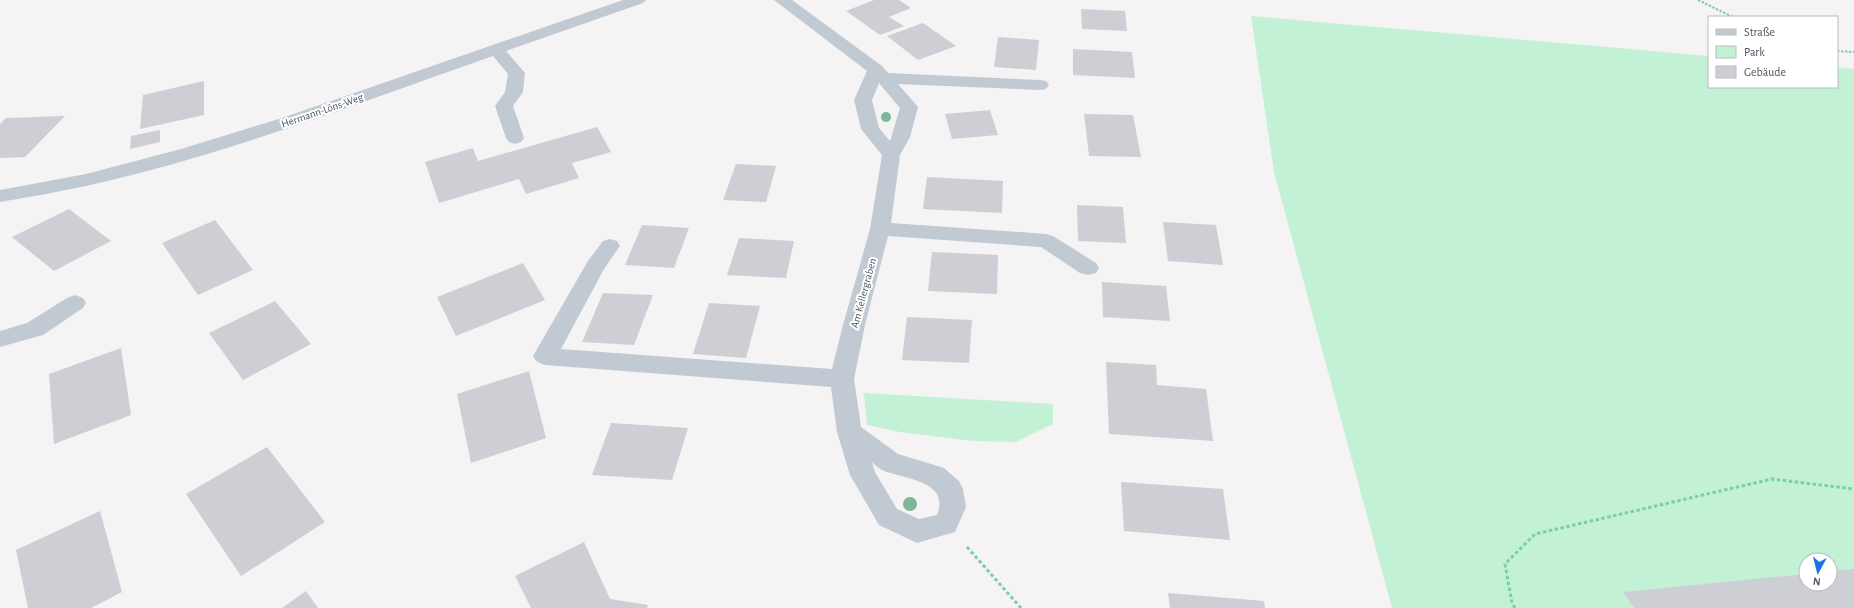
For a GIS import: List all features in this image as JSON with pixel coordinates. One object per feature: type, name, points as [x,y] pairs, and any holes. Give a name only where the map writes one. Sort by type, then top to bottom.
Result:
[{"type":"street","name":"Hermann-Löns-Weg","points":[[0,196],[86,180],[188,153],[288,122],[638,0]]},
{"type":"street","name":"Am Kellergraben","points":[[782,0],[880,74],[909,107],[901,137],[891,155],[880,228],[854,325],[842,379],[849,432],[863,475],[888,517],[917,531],[946,524]]},
{"type":"street","points":[[495,49],[517,73],[514,92],[504,106],[515,138]]},
{"type":"street","points":[[891,155],[870,129],[863,100],[880,74],[1040,85]]},
{"type":"street","points":[[880,228],[1046,241],[1088,268]]},
{"type":"street","points":[[610,246],[595,266],[545,356],[842,379]]},
{"type":"street","points":[[0,339],[35,329],[75,303]]},
{"type":"street","points":[[849,432],[890,462],[935,476],[950,489],[953,507],[946,524]]},
{"type":"path","points":[[1698,0],[1731,16]]},
{"type":"path","points":[[1838,51],[1854,52]]},
{"type":"path","points":[[1515,608],[1512,603],[1505,564],[1535,534],[1772,479],[1854,489]]},
{"type":"path","points":[[946,524],[1021,608]]},
{"type":"green space","points":[[1251,16],[1708,56],[1708,88],[1838,88],[1838,67],[1854,69],[1854,608],[1392,608],[1274,172]]},
{"type":"green space","points":[[864,393],[1053,404],[1053,424],[1016,442],[973,441],[900,432],[867,425]]},
{"type":"building","points":[[874,0],[899,0],[911,8],[889,17],[904,26],[880,35],[846,11]]},
{"type":"building","points":[[1081,9],[1125,11],[1127,31],[1082,29]]},
{"type":"building","points":[[923,23],[956,46],[918,60],[887,36]]},
{"type":"building","points":[[998,37],[1039,40],[1036,70],[994,67]]},
{"type":"building","points":[[1073,49],[1132,52],[1135,78],[1073,75]]},
{"type":"building","points":[[204,81],[204,115],[140,129],[143,95]]},
{"type":"building","points":[[990,110],[998,135],[952,139],[945,114]]},
{"type":"building","points":[[1084,114],[1133,115],[1141,157],[1089,156]]},
{"type":"building","points":[[65,116],[25,157],[0,158],[0,124],[6,118]]},
{"type":"building","points":[[597,127],[611,152],[572,163],[579,178],[526,194],[519,179],[439,203],[425,162],[473,148],[478,161]]},
{"type":"building","points":[[160,130],[160,142],[130,149],[131,136]]},
{"type":"building","points":[[736,164],[776,166],[766,202],[723,200]]},
{"type":"building","points":[[927,177],[1003,181],[1002,213],[923,209]]},
{"type":"building","points":[[1077,205],[1123,207],[1126,243],[1078,241]]},
{"type":"building","points":[[69,209],[111,241],[54,271],[12,237]]},
{"type":"building","points":[[215,220],[253,270],[198,295],[162,243]]},
{"type":"building","points":[[1163,222],[1216,225],[1223,265],[1168,261]]},
{"type":"building","points":[[642,225],[689,228],[674,268],[625,265]]},
{"type":"building","points":[[739,238],[794,241],[786,278],[727,275]]},
{"type":"building","points":[[932,252],[998,255],[997,294],[928,291]]},
{"type":"building","points":[[523,263],[545,300],[456,336],[437,297]]},
{"type":"building","points":[[1102,282],[1166,286],[1170,321],[1103,317]]},
{"type":"building","points":[[603,293],[653,295],[634,345],[582,342]]},
{"type":"building","points":[[275,301],[311,344],[243,380],[209,333]]},
{"type":"building","points":[[709,303],[760,306],[746,358],[693,354]]},
{"type":"building","points":[[907,317],[972,320],[969,363],[902,360]]},
{"type":"building","points":[[121,348],[131,415],[54,444],[49,374]]},
{"type":"building","points":[[1106,362],[1156,365],[1157,385],[1206,389],[1213,441],[1109,434]]},
{"type":"building","points":[[529,371],[546,438],[471,463],[457,394]]},
{"type":"building","points":[[611,423],[688,428],[672,480],[592,475]]},
{"type":"building","points":[[267,447],[325,522],[241,576],[186,494]]},
{"type":"building","points":[[1121,482],[1223,489],[1230,540],[1124,531]]},
{"type":"building","points":[[100,511],[122,592],[91,608],[28,608],[16,550]]},
{"type":"building","points":[[584,542],[610,599],[648,605],[647,608],[531,608],[515,576]]},
{"type":"building","points":[[1854,569],[1854,608],[1634,608],[1623,592],[1798,575],[1798,592],[1838,592],[1838,570]]},
{"type":"building","points":[[306,591],[318,608],[282,608]]},
{"type":"building","points":[[1168,593],[1264,601],[1265,608],[1170,608]]}]
